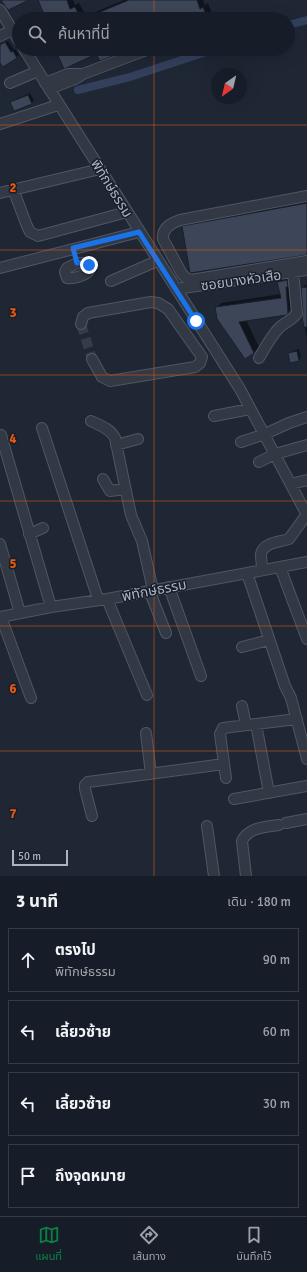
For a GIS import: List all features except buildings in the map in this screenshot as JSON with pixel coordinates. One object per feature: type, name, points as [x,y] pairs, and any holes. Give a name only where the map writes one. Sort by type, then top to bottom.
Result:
[{"type":"street","points":[[0,10],[12,30],[0,36]]},
{"type":"street","name":"พิทักษ์ธรรม","points":[[28,56],[240,389],[307,514]]},
{"type":"street","points":[[47,86],[68,82],[83,74],[131,56]]},
{"type":"street","points":[[10,82],[38,71]]},
{"type":"street","points":[[0,124],[58,104]]},
{"type":"street","points":[[0,192],[100,169]]},
{"type":"street","points":[[13,189],[30,232],[38,236],[127,212]]},
{"type":"street","points":[[307,196],[180,220],[168,225],[163,235],[163,239],[182,274],[191,280],[307,261]]},
{"type":"street","points":[[0,268],[139,232]]},
{"type":"street","points":[[73,248],[77,263]]},
{"type":"street","points":[[110,281],[158,261]]},
{"type":"street","name":"ซอยบางหัวเสือ","points":[[176,290],[307,270]]},
{"type":"street","points":[[259,358],[280,326],[297,313],[293,272]]},
{"type":"street","points":[[82,324],[83,317],[88,313],[151,302],[158,303],[168,309],[202,357],[200,363],[195,367],[110,381],[102,377],[92,359]]},
{"type":"street","points":[[182,328],[196,321]]},
{"type":"street","points":[[214,416],[250,409]]},
{"type":"street","points":[[241,442],[265,434],[289,422],[307,417]]},
{"type":"street","points":[[91,421],[113,434],[131,515],[142,541],[151,590],[166,633]]},
{"type":"street","points":[[42,428],[91,561],[103,599],[147,695]]},
{"type":"street","points":[[1,435],[51,607]]},
{"type":"street","points":[[116,445],[138,440]]},
{"type":"street","points":[[259,462],[275,454],[307,445]]},
{"type":"street","points":[[103,479],[110,491],[126,488]]},
{"type":"street","points":[[291,484],[307,480]]},
{"type":"street","points":[[262,570],[261,553],[263,549],[269,545],[289,539],[307,514]]},
{"type":"street","points":[[29,534],[43,528]]},
{"type":"street","points":[[0,544],[20,613]]},
{"type":"street","name":"พิทักษ์ธรรม","points":[[1,617],[307,562]]},
{"type":"street","points":[[280,567],[307,639]]},
{"type":"street","points":[[247,573],[285,686],[301,723],[307,759]]},
{"type":"street","points":[[169,587],[201,676]]},
{"type":"street","points":[[1,617],[31,698]]},
{"type":"street","points":[[242,646],[269,640]]},
{"type":"street","points":[[242,706],[251,724],[269,793]]},
{"type":"street","points":[[226,778],[220,734],[221,730],[227,727],[251,724],[301,723]]},
{"type":"street","points":[[146,733],[151,774]]},
{"type":"street","points":[[92,816],[85,788],[85,785],[88,782],[224,764]]},
{"type":"street","points":[[234,799],[307,786]]},
{"type":"street","points":[[246,876],[242,841],[248,832],[307,819]]},
{"type":"street","points":[[207,826],[214,876]]},
{"type":"waterway","points":[[295,23],[307,20]]},
{"type":"waterway","points":[[78,90],[130,77],[194,56]]},
{"type":"tunnel","points":[[81,324],[92,359]]},
{"type":"route","points":[[89,265],[86,263],[77,263],[73,248],[139,232],[196,321]]}]
